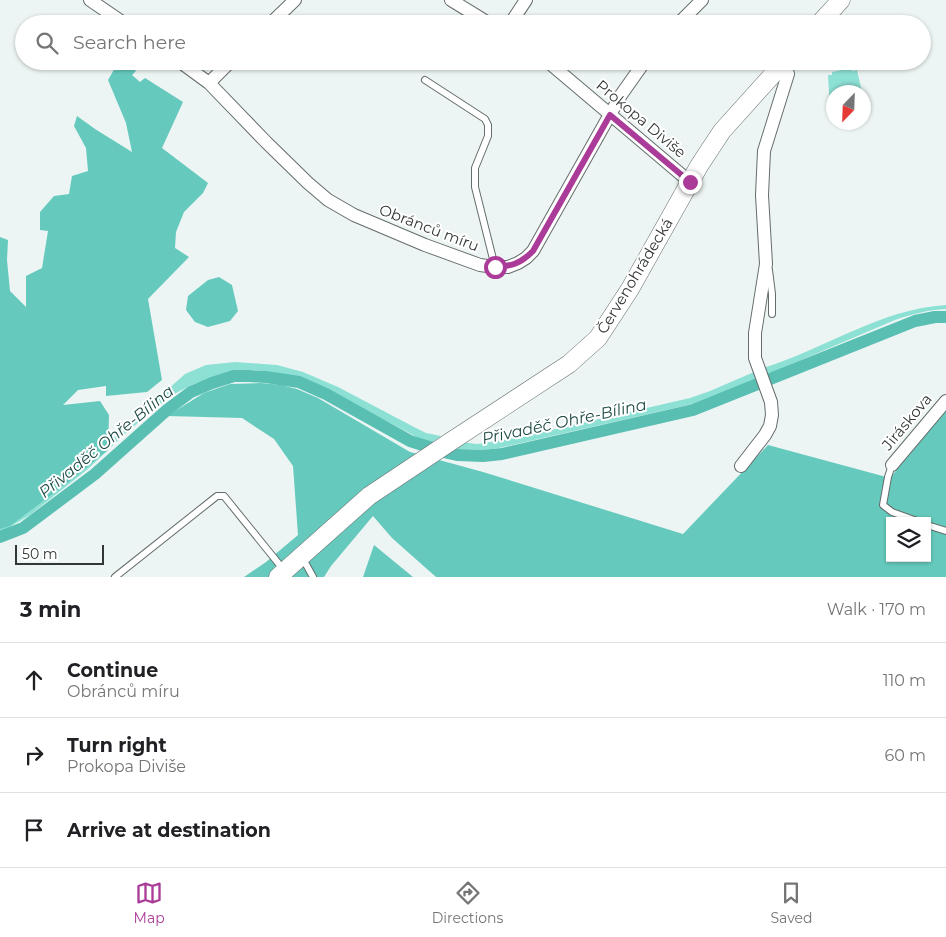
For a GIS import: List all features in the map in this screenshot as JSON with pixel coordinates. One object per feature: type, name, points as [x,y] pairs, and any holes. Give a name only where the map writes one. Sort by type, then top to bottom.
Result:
[{"type":"street","points":[[90,0],[112,15]]},
{"type":"street","points":[[279,15],[295,0]]},
{"type":"street","points":[[451,0],[475,15]]},
{"type":"street","points":[[516,15],[526,0]]},
{"type":"street","points":[[687,15],[702,0]]},
{"type":"street","points":[[827,15],[841,0]]},
{"type":"street","name":"Obránců míru","points":[[191,70],[209,83],[266,142],[328,200],[362,219],[425,245],[480,265],[495,267],[518,263],[533,251],[621,95],[639,70]]},
{"type":"street","points":[[209,83],[222,70]]},
{"type":"street","name":"Prokopa Diviše","points":[[558,70],[690,182]]},
{"type":"street","name":"Červenohrádecká","points":[[282,574],[369,496],[569,364],[598,338],[630,290],[690,182],[722,131],[777,70]]},
{"type":"street","points":[[741,466],[765,435],[770,426],[772,415],[771,402],[755,358],[755,333],[766,264],[762,195],[764,151],[788,74],[787,70]]},
{"type":"street","name":"Jiráskova","points":[[892,465],[946,400]]},
{"type":"lane","points":[[425,80],[485,119],[488,125],[488,136],[475,168],[475,187],[495,267]]},
{"type":"lane","points":[[766,264],[769,272],[772,314]]},
{"type":"lane","points":[[892,465],[883,505],[892,512],[906,517]]},
{"type":"lane","points":[[115,577],[218,496],[224,496],[282,574]]},
{"type":"lane","points":[[931,526],[946,531]]},
{"type":"lane","points":[[302,556],[313,577]]},
{"type":"green space","points":[[114,70],[134,70],[136,71],[132,75],[140,82],[145,78],[183,102],[162,148],[208,183],[203,193],[184,212],[176,232],[175,248],[189,257],[148,299],[162,380],[147,392],[106,396],[106,386],[78,390],[63,405],[100,401],[109,415],[108,450],[10,526],[0,529],[0,237],[8,240],[7,260],[10,291],[26,307],[26,276],[42,268],[48,231],[40,230],[40,212],[54,196],[69,194],[72,176],[88,171],[86,148],[74,126],[77,116],[132,152],[126,123],[108,80]]},
{"type":"green space","points":[[842,70],[857,70],[860,85],[829,85],[828,75],[832,75],[832,72]]},
{"type":"green space","points":[[219,277],[232,285],[238,311],[230,321],[208,327],[195,322],[186,310],[188,296],[208,280]]},
{"type":"green space","points":[[946,305],[946,309],[933,310],[895,320],[766,375],[763,368],[898,314]]},
{"type":"green space","points":[[235,362],[277,365],[303,372],[338,387],[426,433],[441,436],[430,444],[311,381],[284,374],[257,370],[237,370],[194,384],[172,395],[127,432],[88,469],[30,515],[0,531],[0,520],[82,466],[185,374],[206,365]]},
{"type":"green space","points":[[754,372],[756,379],[692,404],[499,448],[485,450],[453,449],[461,442],[477,444],[517,438],[690,398]]},
{"type":"green space","points":[[261,383],[297,389],[318,398],[410,452],[483,472],[683,534],[768,445],[890,478],[946,410],[946,577],[436,577],[392,538],[373,516],[324,577],[244,577],[266,562],[298,535],[293,466],[274,439],[242,418],[167,416],[204,393],[230,384]]},
{"type":"green space","points":[[374,545],[413,577],[363,577]]},
{"type":"waterway","name":"Přivaděč Ohře-Bílina","points":[[0,537],[23,528],[95,474],[168,409],[191,392],[234,376],[266,377],[299,382],[326,394],[410,441],[457,455],[483,456],[502,454],[693,410],[915,321],[946,317]]},
{"type":"route","points":[[495,267],[518,263],[533,251],[610,115],[690,182]]}]
